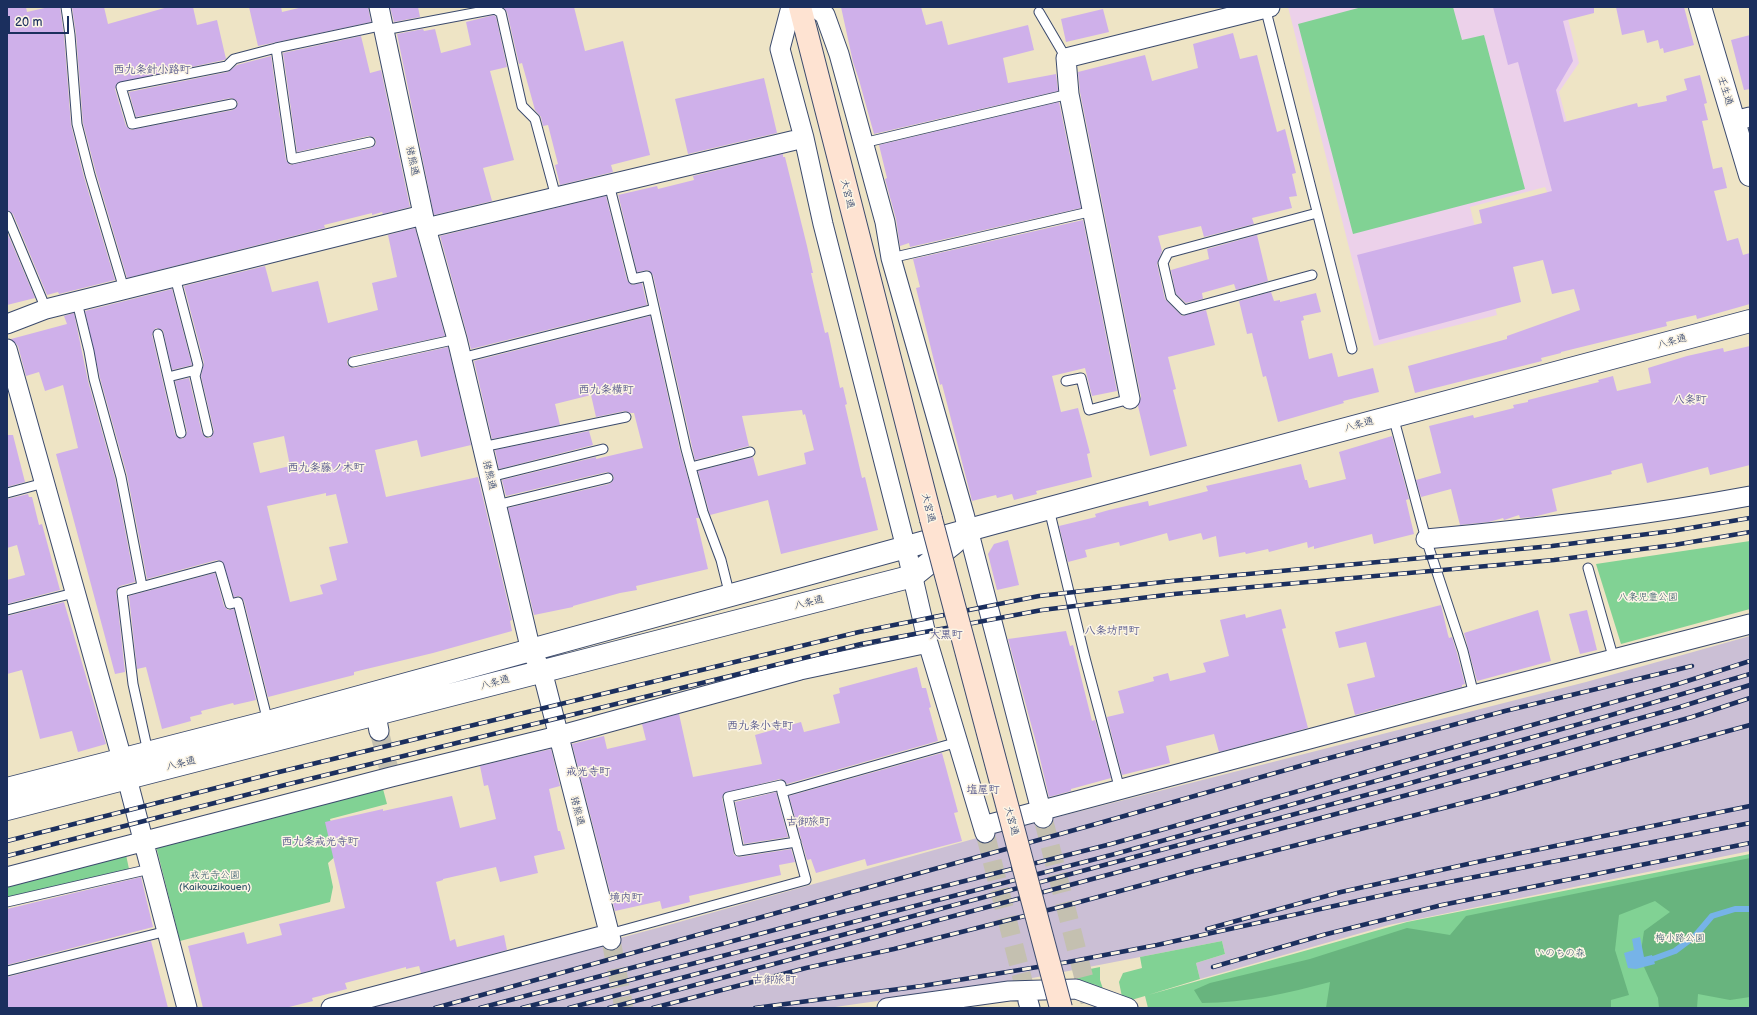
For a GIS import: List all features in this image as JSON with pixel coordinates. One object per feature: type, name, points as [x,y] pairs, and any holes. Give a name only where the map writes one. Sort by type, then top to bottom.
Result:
[{"type":"main road","name":"大宮通","points":[[800,7],[931,519],[1061,1008]]},
{"type":"street","name":"猪熊通","points":[[379,7],[425,222],[457,339],[530,651],[542,671],[610,937]]},
{"type":"street","points":[[791,7],[780,49],[804,138],[825,232],[906,548],[928,643],[984,830],[1042,815],[1120,790],[1474,694],[1614,660],[1750,624]]},
{"type":"street","points":[[815,7],[825,15],[837,48],[885,222],[891,258],[969,531],[1042,815]]},
{"type":"street","points":[[1130,399],[1069,94],[1066,58],[1267,7]]},
{"type":"street","name":"壬生通","points":[[1700,7],[1742,119],[1750,175]]},
{"type":"street","points":[[7,324],[46,309],[175,277],[425,222],[556,198],[804,138]]},
{"type":"street","name":"八条通","points":[[7,809],[124,768],[148,752],[268,722],[1049,509],[1750,321]]},
{"type":"street","points":[[7,349],[124,768],[187,1008]]},
{"type":"street","points":[[1426,539],[1533,529],[1618,518],[1750,496]]},
{"type":"street","name":"八条通","points":[[7,789],[378,723],[542,671],[913,576],[969,531]]},
{"type":"street","points":[[7,877],[391,777],[558,736],[800,670],[928,643]]},
{"type":"street","points":[[331,1008],[610,937]]},
{"type":"street","points":[[887,1008],[1009,991],[1076,989],[1128,1008]]},
{"type":"lane","points":[[66,7],[70,35],[77,124],[90,175],[124,289]]},
{"type":"lane","points":[[1267,7],[1317,212],[1327,271],[1352,349]]},
{"type":"lane","points":[[232,104],[132,124],[121,87],[227,66],[234,59],[276,48],[495,9],[501,13],[522,106],[535,119],[556,198]]},
{"type":"lane","points":[[1039,12],[1066,58]]},
{"type":"lane","points":[[276,48],[292,159],[370,142]]},
{"type":"lane","points":[[863,143],[1069,94]]},
{"type":"lane","points":[[609,184],[633,279],[648,276],[654,309],[691,467],[703,512],[721,560],[730,596]]},
{"type":"lane","points":[[891,258],[1093,211]]},
{"type":"lane","points":[[1312,276],[1184,310],[1171,297],[1163,263],[1168,253],[1317,212]]},
{"type":"lane","points":[[7,216],[46,309]]},
{"type":"lane","points":[[175,277],[198,365],[195,376],[208,432]]},
{"type":"lane","points":[[77,302],[94,379],[120,477],[142,586]]},
{"type":"lane","points":[[461,358],[654,309]]},
{"type":"lane","points":[[158,334],[181,433]]},
{"type":"lane","points":[[353,362],[457,339]]},
{"type":"lane","points":[[168,377],[196,370]]},
{"type":"lane","points":[[1066,382],[1081,378],[1089,410],[1130,399]]},
{"type":"lane","points":[[1393,416],[1426,539],[1462,651],[1474,694]]},
{"type":"lane","points":[[482,446],[626,417]]},
{"type":"lane","points":[[490,477],[603,449]]},
{"type":"lane","points":[[691,467],[750,452]]},
{"type":"lane","points":[[496,505],[608,478]]},
{"type":"lane","points":[[7,493],[44,483]]},
{"type":"lane","points":[[1049,509],[1085,658],[1120,790]]},
{"type":"lane","points":[[148,752],[133,684],[122,592],[219,566],[230,604],[238,602],[268,722]]},
{"type":"lane","points":[[1588,568],[1614,660]]},
{"type":"lane","points":[[7,610],[74,593]]},
{"type":"lane","points":[[782,792],[958,742]]},
{"type":"lane","points":[[610,937],[806,880],[796,842],[780,785],[728,797],[739,851],[796,842]]},
{"type":"lane","points":[[7,902],[150,869]]},
{"type":"lane","points":[[7,971],[167,931]]},
{"type":"shaded area","points":[[1288,7],[1565,7],[1579,63],[1559,92],[1588,202],[1555,210],[1545,187],[1470,207],[1497,315],[1374,346]]},
{"type":"shaded area","points":[[1750,636],[1750,851],[1389,925],[1200,979],[1196,963],[1225,954],[1222,941],[1012,982],[828,1008],[360,1008],[672,924],[991,834],[1586,682]]},
{"type":"green space","points":[[1362,7],[1453,7],[1462,40],[1484,35],[1525,189],[1353,234],[1298,24]]},
{"type":"green space","name":"八条児童公園","points":[[1750,541],[1750,609],[1621,644],[1596,564]]},
{"type":"green space","name":"戒光寺公園 (Kaikouzikouen)","points":[[383,789],[387,804],[330,819],[339,853],[328,863],[333,887],[330,902],[180,941],[156,846]]},
{"type":"green space","points":[[125,850],[129,869],[7,898],[7,880]]},
{"type":"green space","name":"いのちの森","points":[[1750,854],[1750,1008],[1148,1008],[1145,996],[1128,1001],[1122,997],[1119,982],[1123,973],[1142,968],[1140,957],[1222,941],[1225,954],[1196,963],[1200,979],[1148,995],[1407,922]]},
{"type":"green space","name":"いのちの森","points":[[1750,858],[1750,997],[1730,1000],[1698,994],[1697,1008],[1659,1008],[1658,998],[1640,958],[1644,931],[1670,912],[1655,901],[1619,915],[1615,950],[1629,995],[1611,1000],[1611,1008],[1326,1008],[1330,982],[1267,997],[1218,1003],[1202,1003],[1194,990],[1210,983],[1310,959],[1407,928],[1450,935],[1466,916]]},
{"type":"green space","points":[[1100,967],[1100,980],[1103,989],[1078,982],[1075,972]]},
{"type":"water","points":[[1640,937],[1644,957],[1652,955],[1655,964],[1636,969],[1628,968],[1624,953],[1634,950],[1632,939]]},
{"type":"building","points":[[7,7],[26,7],[27,12],[49,7],[60,7],[64,36],[71,125],[84,177],[115,280],[59,294],[58,292],[47,295],[13,214],[7,210]]},
{"type":"building","points":[[72,7],[104,7],[108,24],[168,7],[193,7],[197,25],[217,20],[226,59],[117,83],[115,89],[126,126],[131,130],[233,110],[236,108],[238,103],[236,100],[231,98],[136,117],[129,92],[228,72],[237,65],[271,56],[286,160],[290,165],[371,148],[376,144],[375,138],[369,136],[297,152],[283,53],[361,36],[370,73],[381,70],[410,207],[383,214],[382,212],[372,215],[372,213],[324,225],[325,228],[127,278],[83,123],[76,34]]},
{"type":"building","points":[[249,7],[281,7],[282,12],[303,7],[368,7],[371,22],[258,46]]},
{"type":"building","points":[[390,7],[418,7],[420,17],[394,22]]},
{"type":"building","points":[[503,7],[574,7],[585,51],[623,41],[650,155],[611,165],[613,172],[560,185],[555,165],[558,164],[548,125],[543,126],[541,117],[535,110],[522,63],[519,64],[507,12]]},
{"type":"building","points":[[841,7],[921,7],[926,25],[942,21],[948,45],[1028,25],[1034,50],[1003,58],[1008,83],[1056,74],[1058,91],[874,134],[853,62]]},
{"type":"building","points":[[1493,7],[1594,7],[1594,13],[1563,21],[1573,61],[1556,90],[1564,122],[1637,103],[1638,107],[1667,101],[1666,96],[1687,90],[1684,79],[1700,75],[1707,103],[1704,104],[1708,120],[1702,121],[1713,169],[1722,167],[1727,188],[1714,191],[1727,241],[1738,238],[1743,255],[1750,253],[1750,304],[1697,319],[1696,315],[1666,322],[1667,326],[1561,352],[1541,358],[1542,361],[1415,393],[1408,366],[1507,339],[1507,336],[1580,310],[1574,289],[1552,294],[1543,260],[1513,267],[1521,302],[1379,340],[1357,255],[1482,223],[1479,210],[1552,191],[1518,62],[1508,65]]},
{"type":"building","points":[[1616,7],[1684,7],[1694,45],[1664,53],[1663,48],[1660,49],[1658,40],[1647,43],[1644,30],[1622,35]]},
{"type":"building","points":[[1103,9],[1109,32],[1066,42],[1061,19]]},
{"type":"building","points":[[494,15],[496,17],[507,67],[490,71],[514,160],[483,168],[492,201],[434,215],[397,34],[423,29],[424,31],[435,29],[441,53],[471,45],[466,22]]},
{"type":"building","points":[[1233,33],[1240,59],[1257,55],[1277,132],[1285,129],[1296,173],[1292,174],[1297,196],[1289,197],[1292,208],[1252,218],[1254,224],[1204,237],[1201,226],[1158,236],[1162,251],[1157,264],[1165,299],[1182,316],[1206,310],[1215,345],[1168,357],[1176,389],[1173,390],[1187,446],[1150,456],[1138,406],[1141,397],[1080,92],[1078,72],[1145,55],[1152,81],[1198,68],[1193,44]]},
{"type":"building","points":[[1750,35],[1750,89],[1744,90],[1731,40]]},
{"type":"building","points":[[764,78],[777,133],[688,154],[675,99]]},
{"type":"building","points":[[1059,102],[1081,208],[910,247],[909,243],[900,246],[896,219],[885,179],[887,178],[879,145]]},
{"type":"building","points":[[783,154],[807,246],[813,273],[811,273],[825,333],[828,332],[840,388],[843,387],[847,404],[845,405],[862,478],[865,477],[878,530],[781,554],[768,500],[710,515],[698,471],[753,457],[758,476],[806,464],[804,453],[814,450],[805,414],[803,415],[802,410],[742,416],[749,446],[695,460],[653,275],[648,270],[637,272],[618,195],[657,186],[658,189],[694,180],[693,176]]},
{"type":"building","points":[[606,196],[627,280],[632,285],[642,283],[647,305],[471,349],[440,236]]},
{"type":"building","points":[[1083,220],[1117,391],[1092,396],[1085,368],[1052,376],[1061,412],[1078,408],[1090,453],[1087,454],[1092,477],[1036,491],[1037,494],[1014,500],[1012,494],[997,498],[996,495],[972,501],[942,384],[940,385],[916,288],[920,287],[913,259]]},
{"type":"building","points":[[415,228],[445,336],[352,356],[347,360],[347,364],[351,368],[354,368],[448,347],[471,445],[421,457],[417,440],[375,450],[386,497],[478,477],[512,620],[510,621],[512,631],[433,653],[354,672],[354,675],[268,697],[244,601],[240,596],[234,597],[223,562],[217,560],[147,579],[127,475],[100,378],[85,311],[172,289],[192,365],[172,370],[163,330],[156,328],[152,335],[175,434],[177,437],[182,439],[185,437],[187,432],[175,381],[189,378],[202,433],[206,438],[210,438],[214,431],[201,376],[204,363],[184,286],[265,266],[272,292],[318,281],[328,323],[378,310],[372,283],[397,277],[388,235]],"holes":[[[284,436],[290,466],[260,473],[253,443]],[[326,493],[326,496],[336,494],[348,543],[329,547],[337,580],[320,585],[323,594],[290,602],[267,506]]]},
{"type":"building","points":[[7,232],[35,298],[7,305]]},
{"type":"building","points":[[1257,235],[1268,281],[1236,290],[1234,284],[1202,293],[1203,299],[1186,303],[1176,294],[1171,270],[1209,259],[1207,249]]},
{"type":"building","points":[[1271,292],[1274,301],[1280,300],[1280,302],[1316,293],[1321,312],[1303,316],[1304,320],[1301,321],[1309,359],[1332,353],[1338,377],[1373,368],[1379,392],[1343,401],[1344,403],[1278,422],[1266,376],[1263,377],[1252,333],[1247,334],[1239,301]]},
{"type":"building","points":[[74,313],[88,381],[115,478],[135,582],[120,586],[116,590],[125,672],[115,674],[56,454],[78,448],[63,385],[45,391],[39,372],[26,376],[18,346],[11,339],[67,324],[64,316]]},
{"type":"building","points":[[650,316],[680,450],[699,518],[696,518],[708,569],[636,586],[637,590],[620,593],[573,607],[534,615],[508,508],[609,484],[612,482],[614,477],[612,474],[607,472],[506,496],[502,480],[596,457],[596,459],[643,448],[634,413],[625,411],[596,417],[591,395],[555,404],[560,425],[492,439],[474,361]]},
{"type":"building","points":[[1750,346],[1750,465],[1710,475],[1708,467],[1647,483],[1642,463],[1611,471],[1612,474],[1552,489],[1557,511],[1533,517],[1520,518],[1519,515],[1504,520],[1503,518],[1489,522],[1460,525],[1451,489],[1421,497],[1416,480],[1441,473],[1429,426],[1473,415],[1474,418],[1514,408],[1513,405],[1528,402],[1528,400],[1599,382],[1598,380],[1613,376],[1617,391],[1651,383],[1648,368],[1687,356],[1723,348],[1724,352]]},
{"type":"building","points":[[589,431],[593,445],[499,469],[495,450]]},
{"type":"building","points":[[7,435],[13,435],[25,482],[7,487]]},
{"type":"building","points":[[1392,436],[1409,499],[1406,500],[1414,534],[1374,544],[1372,534],[1314,549],[1314,546],[1308,548],[1307,542],[1269,552],[1268,549],[1246,554],[1245,552],[1219,557],[1216,536],[1203,540],[1201,533],[1169,541],[1167,533],[1120,546],[1119,542],[1085,550],[1087,557],[1068,562],[1059,526],[1096,517],[1095,514],[1109,510],[1148,501],[1149,506],[1208,491],[1206,486],[1301,464],[1305,480],[1307,480],[1309,488],[1346,479],[1339,452]]},
{"type":"building","points":[[28,494],[29,497],[32,497],[39,525],[42,524],[60,590],[7,604],[7,580],[25,575],[17,545],[7,548],[7,499]]},
{"type":"building","points":[[1008,540],[1019,585],[997,590],[988,554],[994,544]]},
{"type":"building","points":[[215,573],[224,606],[228,610],[234,609],[256,700],[234,705],[233,703],[201,711],[202,714],[190,717],[191,721],[162,729],[146,667],[137,669],[129,596]]},
{"type":"building","points":[[64,602],[106,744],[78,752],[72,731],[40,739],[22,670],[7,674],[7,616]]},
{"type":"building","points":[[1441,605],[1448,635],[1449,638],[1452,637],[1465,684],[1462,685],[1462,687],[1355,715],[1347,684],[1375,677],[1366,642],[1339,648],[1335,632]]},
{"type":"building","points":[[1281,609],[1286,628],[1282,629],[1308,728],[1219,752],[1214,734],[1166,746],[1170,763],[1122,775],[1107,717],[1124,713],[1118,691],[1154,681],[1153,677],[1168,673],[1170,681],[1206,672],[1203,663],[1229,656],[1220,620],[1245,614],[1246,618]]},
{"type":"building","points":[[1538,610],[1551,661],[1477,681],[1464,633]]},
{"type":"building","points":[[1587,610],[1597,650],[1580,654],[1569,614]]},
{"type":"building","points":[[1066,631],[1070,646],[1073,645],[1092,721],[1095,720],[1111,778],[1071,789],[1071,791],[1049,797],[1008,639]]},
{"type":"building","points":[[917,667],[922,688],[926,688],[931,707],[929,708],[938,741],[787,784],[785,781],[780,779],[724,793],[722,798],[734,855],[740,857],[791,849],[795,862],[779,865],[781,875],[689,896],[690,902],[662,909],[660,901],[615,911],[572,744],[604,736],[607,749],[646,740],[642,724],[679,714],[693,777],[762,764],[755,735],[801,722],[804,732],[840,723],[833,695],[840,693],[839,688]]},
{"type":"building","points":[[551,749],[560,786],[549,789],[558,831],[560,831],[565,849],[534,856],[538,873],[500,882],[496,867],[443,879],[436,882],[450,941],[455,939],[457,947],[504,935],[507,950],[421,973],[419,966],[406,969],[406,967],[345,983],[347,989],[312,998],[313,1001],[285,1008],[203,1008],[188,946],[244,932],[247,944],[282,935],[279,924],[345,908],[325,822],[452,796],[460,828],[496,819],[488,785],[484,786],[480,766]]},
{"type":"building","points":[[942,753],[958,812],[954,813],[962,841],[867,866],[865,859],[816,873],[811,859],[807,860],[789,796]]},
{"type":"building","points":[[776,792],[788,837],[744,844],[735,802]]},
{"type":"building","points":[[141,877],[153,927],[7,965],[7,909]]},
{"type":"building","points":[[151,941],[168,1008],[7,1008],[7,977]]},
{"type":"waterway","points":[[1653,959],[1675,951],[1695,936],[1712,916],[1735,909],[1750,909]]},
{"type":"tunnel","points":[[379,731],[391,777]]},
{"type":"tunnel","points":[[1043,818],[1090,1002]]},
{"type":"tunnel","points":[[985,833],[1028,1001]]},
{"type":"tunnel","points":[[611,940],[624,1008]]},
{"type":"railway","points":[[7,841],[279,772],[859,632],[1039,596],[1172,581],[1552,546],[1672,531],[1750,518]]},
{"type":"railway","points":[[7,856],[285,785],[861,644],[1042,610],[1174,594],[1554,560],[1674,545],[1750,532]]},
{"type":"railway","points":[[480,1008],[846,911],[1111,844],[1681,683],[1750,661]]},
{"type":"railway","points":[[435,1008],[1307,764],[1505,711],[1692,666]]},
{"type":"railway","points":[[522,1008],[1115,854],[1601,718],[1750,674]]},
{"type":"railway","points":[[569,1008],[1400,786],[1680,707],[1750,685]]},
{"type":"railway","points":[[609,1008],[1557,755],[1692,717],[1750,698]]},
{"type":"railway","points":[[653,1008],[806,968],[894,949],[1072,904],[1194,871],[1487,797],[1750,725]]},
{"type":"railway","points":[[1207,929],[1341,892],[1477,862],[1750,806]]},
{"type":"railway","points":[[755,1008],[922,986],[1068,962],[1157,945],[1393,893],[1750,823]]},
{"type":"railway","points":[[1213,967],[1323,935],[1442,905],[1750,843]]},
{"type":"district","name":"西九条針小路町","points":[[152,70]]},
{"type":"district","name":"西九条横町","points":[[606,390]]},
{"type":"district","name":"八条町","points":[[1690,400]]},
{"type":"district","name":"西九条藤ノ木町","points":[[326,468]]},
{"type":"district","name":"八条坊門町","points":[[1112,631]]},
{"type":"district","name":"大黒町","points":[[946,635]]},
{"type":"district","name":"西九条小寺町","points":[[760,726]]},
{"type":"district","name":"戒光寺町","points":[[588,772]]},
{"type":"district","name":"塩屋町","points":[[983,790]]},
{"type":"district","name":"古御旅町","points":[[808,822]]},
{"type":"district","name":"西九条戒光寺町","points":[[320,842]]},
{"type":"district","name":"境内町","points":[[626,898]]},
{"type":"district","name":"古御旅町","points":[[774,980]]},
{"type":"park label","name":"梅小路公園","points":[[1680,938]]}]
